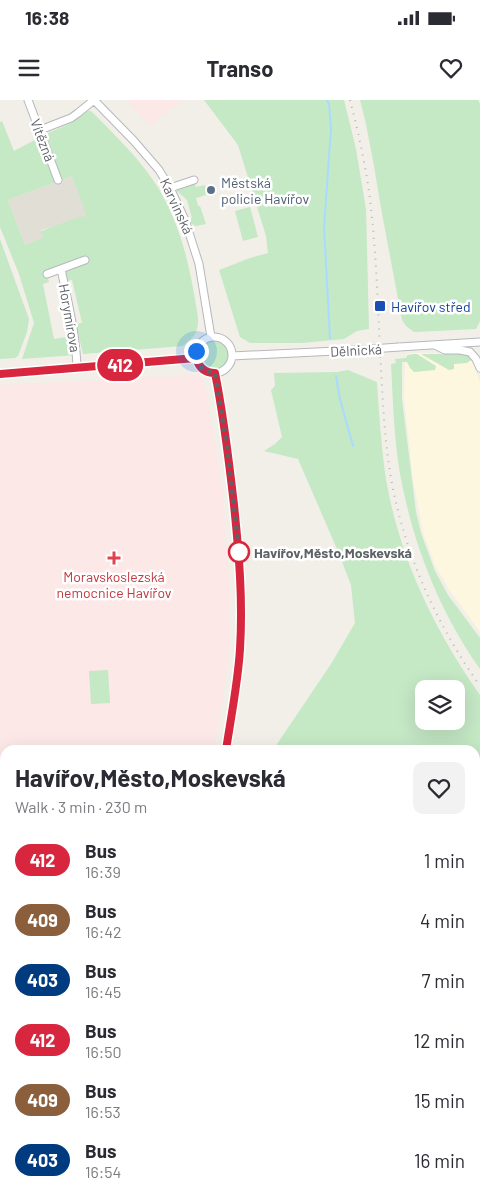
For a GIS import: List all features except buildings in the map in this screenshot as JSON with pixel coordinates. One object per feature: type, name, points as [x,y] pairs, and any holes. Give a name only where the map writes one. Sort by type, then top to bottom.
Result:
[{"type":"street","name":"Vítězná","points":[[28,100],[58,180]]},
{"type":"street","points":[[40,130],[70,118],[94,100]]},
{"type":"street","name":"Karvinská","points":[[94,100],[134,141],[159,170],[170,188],[185,220],[197,255],[211,336]]},
{"type":"street","points":[[170,188],[194,180]]},
{"type":"street","points":[[47,274],[85,260]]},
{"type":"street","name":"Horymírova","points":[[60,269],[73,322],[77,368]]},
{"type":"street","points":[[211,336],[220,337],[227,341],[231,348],[232,356],[226,368],[215,373],[209,373],[202,369],[197,362],[196,351],[204,339],[211,336]]},
{"type":"street","name":"Dělnická","points":[[232,356],[480,342]]},
{"type":"street","points":[[434,345],[445,350],[470,352],[476,358],[480,368]]},
{"type":"street","points":[[0,374],[196,358]]},
{"type":"street","points":[[215,373],[222,407],[230,467],[239,552],[241,595],[240,650],[227,745]]},
{"type":"shaded area","points":[[126,100],[182,100],[150,126]]},
{"type":"shaded area","points":[[72,176],[88,217],[41,230],[44,238],[25,245],[8,200]]},
{"type":"shaded area","points":[[406,354],[465,354],[473,362],[480,382],[480,632],[450,591],[435,565],[423,532],[413,480],[404,397]]},
{"type":"shaded area","name":"Moravskoslezská nemocnice Havířov","points":[[197,375],[205,384],[223,492],[230,592],[229,646],[226,677],[215,745],[0,745],[0,385]]},
{"type":"green space","points":[[204,100],[344,100],[356,149],[366,209],[369,329],[357,331],[344,339],[302,343],[250,343],[240,337],[219,270],[268,253],[266,236],[238,145]]},
{"type":"green space","points":[[360,100],[478,100],[480,104],[480,321],[476,329],[414,332],[402,320]]},
{"type":"green space","points":[[88,111],[91,111],[139,162],[153,180],[169,207],[185,252],[198,318],[196,332],[183,346],[83,354],[76,324],[82,323],[72,280],[67,281],[62,265],[46,271],[49,282],[43,284],[54,339],[72,336],[75,355],[22,359],[34,323],[19,274],[0,227],[0,122],[2,121],[14,151],[71,123]],"holes":[[[72,176],[87,217],[82,216],[41,231],[43,238],[25,245],[8,200]]]},
{"type":"green space","points":[[194,182],[196,187],[205,185],[207,193],[196,198],[206,224],[196,226],[190,223],[189,219],[192,218],[187,200],[177,191],[180,186]]},
{"type":"green space","points":[[250,207],[258,237],[243,241],[235,211]]},
{"type":"green space","points":[[0,239],[29,319],[27,332],[18,356],[0,359]]},
{"type":"green space","points":[[215,340],[225,344],[229,354],[225,364],[215,368],[205,364],[201,354],[205,344]]},
{"type":"green space","points":[[417,354],[436,366],[435,370],[414,372],[407,362],[402,362],[402,399],[416,512],[421,533],[435,571],[448,595],[480,638],[480,669],[452,624],[429,576],[405,500],[395,433],[391,364],[396,363],[395,359]]},
{"type":"green space","points":[[421,354],[463,354],[471,360],[467,363],[454,364],[454,369],[449,370]]},
{"type":"green space","points":[[348,370],[377,382],[385,473],[399,533],[408,562],[433,617],[447,644],[480,695],[480,745],[276,745],[331,664],[355,623],[351,585],[298,459],[264,451],[282,437],[271,390],[275,386],[274,373],[337,372]]},
{"type":"green space","points":[[108,670],[110,703],[91,704],[89,671]]},
{"type":"waterway","points":[[327,100],[331,129],[324,228],[330,338]]},
{"type":"waterway","points":[[336,376],[340,399],[353,446]]},
{"type":"railway","points":[[350,100],[362,153],[371,208],[376,261],[384,425],[391,480],[401,523],[428,596],[452,642],[480,686]]},
{"type":"bus line","name":"412","points":[[0,374],[196,358],[202,369],[209,373],[215,373],[222,407],[230,467],[239,552],[241,595],[240,650],[227,745]]},
{"type":"place","name":"Městská policie Havířov","points":[[211,190]]},
{"type":"place","name":"Havířov střed","points":[[380,306]]},
{"type":"place","name":"Havířov,Město,Moskevská","points":[[239,552]]},
{"type":"place","name":"Moravskoslezská nemocnice Havířov","points":[[114,558]]},
{"type":"route","points":[[196,351],[199,366],[209,373],[215,373],[222,407],[239,552]]}]
